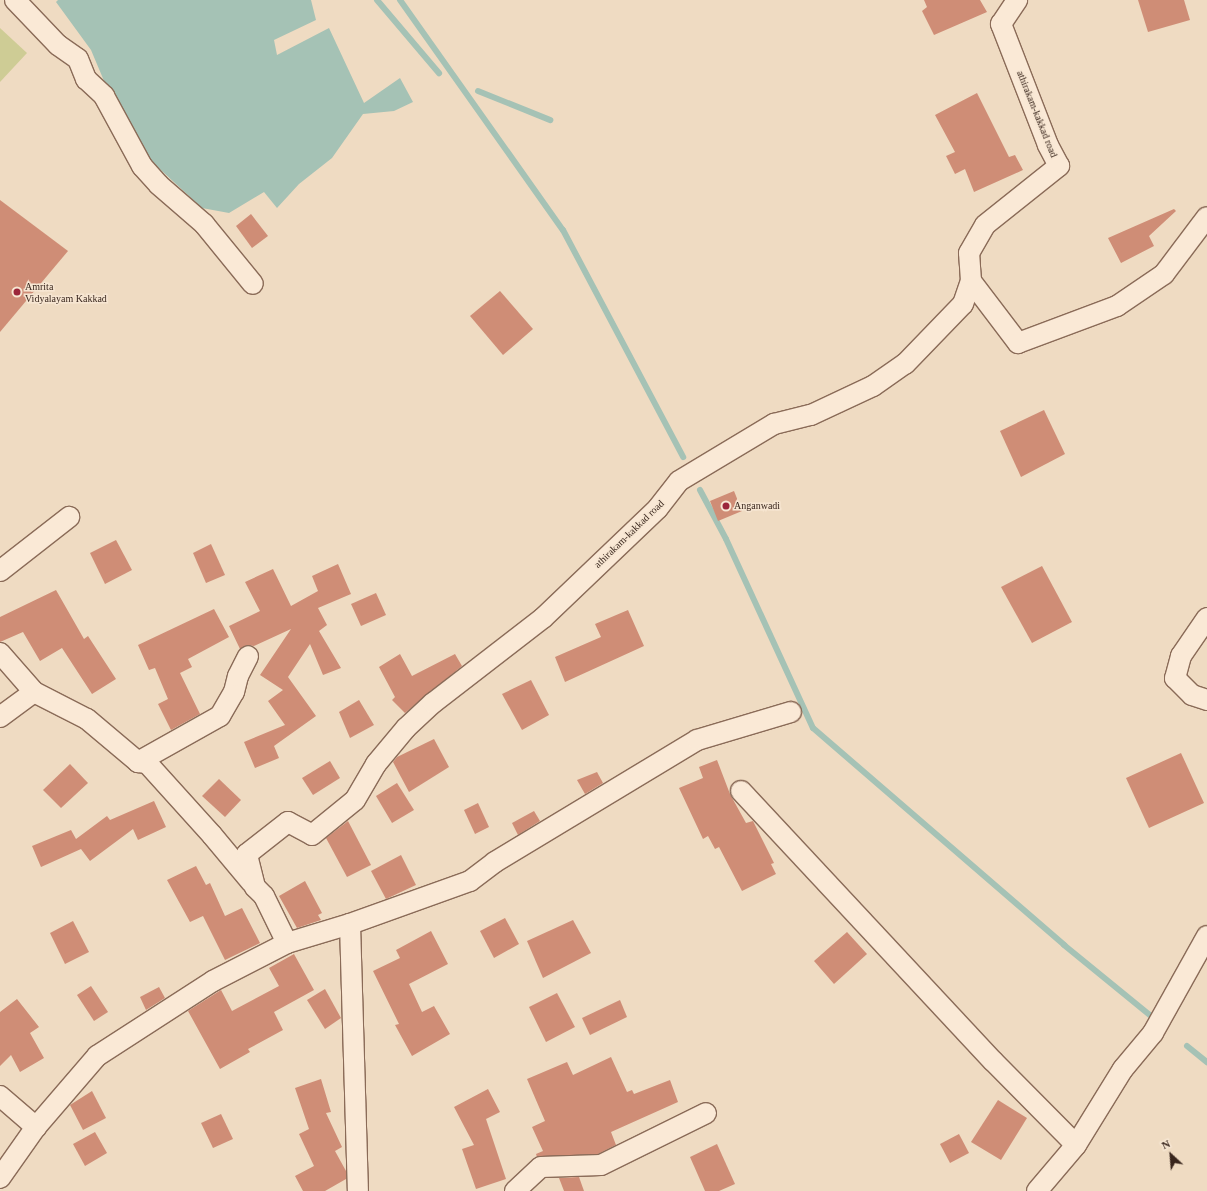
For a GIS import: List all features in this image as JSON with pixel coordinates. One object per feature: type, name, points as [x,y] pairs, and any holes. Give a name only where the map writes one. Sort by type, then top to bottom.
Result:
[{"type":"street","points":[[15,0],[58,46],[78,59],[86,79],[104,96],[142,166],[159,185],[204,224],[254,284]]},
{"type":"street","name":"athirakam-kakkad road","points":[[287,943],[264,896],[255,887],[247,854],[288,822],[312,835],[355,800],[376,764],[406,728],[433,703],[543,618],[658,508],[679,481],[774,424],[811,415],[873,386],[905,364],[936,334],[963,304],[971,281],[969,253],[985,225],[1059,166],[1048,145],[1001,24],[1017,0]]},
{"type":"street","points":[[971,281],[1018,343],[1117,306],[1164,274],[1207,217]]},
{"type":"street","points":[[0,571],[69,517]]},
{"type":"street","points":[[1207,618],[1181,656],[1176,678],[1192,695],[1207,700]]},
{"type":"street","points":[[0,653],[34,692],[87,719],[138,762],[147,763],[212,834],[255,887]]},
{"type":"street","points":[[138,762],[220,716],[234,692],[238,676],[248,656]]},
{"type":"street","points":[[0,717],[34,692]]},
{"type":"street","points":[[0,1178],[36,1127],[97,1056],[214,981],[287,943],[350,924],[470,881],[495,862],[697,740],[791,712]]},
{"type":"street","points":[[741,791],[993,1061],[1076,1144]]},
{"type":"street","points":[[350,924],[358,1191]]},
{"type":"street","points":[[1037,1191],[1076,1144],[1123,1068],[1153,1033],[1207,936]]},
{"type":"street","points":[[0,1096],[36,1127]]},
{"type":"street","points":[[515,1191],[541,1167],[601,1165],[706,1113]]},
{"type":"shaded area","points":[[58,0],[311,0],[316,20],[274,40],[277,55],[329,28],[364,103],[400,78],[413,102],[394,111],[363,114],[332,158],[299,184],[277,208],[264,192],[229,213],[202,208],[150,160],[118,125],[115,107],[91,50],[56,2]]},
{"type":"shaded area","points":[[0,28],[27,53],[0,82]]},
{"type":"building","points":[[924,0],[980,0],[987,12],[934,35],[922,11],[927,7]]},
{"type":"building","points":[[1138,0],[1184,0],[1190,20],[1148,32]]},
{"type":"building","points":[[977,93],[1009,157],[1015,155],[1023,170],[974,192],[965,169],[955,174],[946,156],[955,152],[935,115]]},
{"type":"building","name":"Amrita Vidyalayam Kakkad","points":[[0,200],[68,251],[0,332]]},
{"type":"building","points":[[1174,209],[1176,211],[1149,236],[1154,246],[1121,263],[1108,238]]},
{"type":"building","points":[[251,214],[268,236],[252,248],[236,226]]},
{"type":"building","points":[[500,291],[533,329],[503,355],[470,316]]},
{"type":"building","points":[[1044,410],[1065,454],[1021,477],[1000,431]]},
{"type":"building","name":"Anganwadi","points":[[734,491],[742,511],[718,521],[710,501]]},
{"type":"building","points":[[116,540],[132,570],[105,584],[90,553]]},
{"type":"building","points":[[211,544],[225,575],[206,583],[193,553]]},
{"type":"building","points":[[338,564],[351,594],[318,608],[327,625],[319,631],[341,668],[323,675],[310,644],[288,677],[316,716],[274,746],[279,758],[255,768],[244,742],[285,725],[268,701],[283,690],[260,675],[291,629],[254,646],[247,645],[240,649],[229,626],[260,611],[245,582],[273,569],[291,606],[318,591],[312,576]]},
{"type":"building","points":[[1042,566],[1072,622],[1032,643],[1001,587]]},
{"type":"building","points":[[56,590],[84,639],[88,636],[116,679],[92,694],[62,648],[40,661],[23,632],[0,642],[0,617]]},
{"type":"building","points":[[376,593],[386,615],[361,626],[351,604]]},
{"type":"building","points":[[214,609],[229,637],[188,659],[192,667],[180,673],[200,714],[171,730],[158,704],[168,699],[155,668],[149,670],[138,645]]},
{"type":"building","points":[[628,610],[644,646],[565,682],[555,657],[601,637],[595,624]]},
{"type":"building","points":[[400,654],[412,676],[455,654],[462,666],[405,713],[392,700],[395,697],[379,667]]},
{"type":"building","points":[[531,680],[549,715],[522,730],[502,694]]},
{"type":"building","points":[[359,700],[374,725],[350,738],[339,712]]},
{"type":"building","points":[[434,739],[449,767],[409,792],[393,762],[397,757]]},
{"type":"building","points":[[1181,753],[1204,803],[1149,828],[1126,778]]},
{"type":"building","points":[[717,760],[730,794],[746,823],[753,821],[774,863],[771,864],[776,874],[742,891],[719,847],[715,849],[708,836],[703,839],[679,788],[703,778],[699,767]]},
{"type":"building","points":[[330,761],[340,778],[313,795],[302,778]]},
{"type":"building","points":[[70,764],[88,783],[61,808],[43,790]]},
{"type":"building","points":[[597,772],[603,783],[585,794],[577,780]]},
{"type":"building","points":[[219,779],[241,800],[225,817],[202,796]]},
{"type":"building","points":[[397,783],[414,810],[392,823],[376,796]]},
{"type":"building","points":[[154,801],[166,827],[138,840],[133,829],[90,861],[81,849],[41,867],[32,846],[71,830],[76,839],[107,816],[110,820]]},
{"type":"building","points":[[478,803],[489,827],[475,834],[464,810]]},
{"type":"building","points":[[534,811],[540,821],[518,835],[512,823]]},
{"type":"building","points":[[348,821],[371,865],[347,877],[326,838]]},
{"type":"building","points":[[401,855],[416,885],[386,899],[371,871]]},
{"type":"building","points":[[196,866],[206,885],[210,883],[225,916],[242,908],[260,943],[225,960],[203,916],[190,922],[167,880]]},
{"type":"building","points":[[305,881],[322,913],[318,915],[321,920],[297,928],[279,896]]},
{"type":"building","points":[[505,918],[519,944],[494,958],[480,931]]},
{"type":"building","points":[[573,920],[591,953],[543,978],[527,941]]},
{"type":"building","points":[[73,921],[89,952],[65,964],[50,933]]},
{"type":"building","points":[[431,931],[448,964],[409,984],[422,1012],[434,1006],[450,1034],[412,1056],[395,1025],[399,1024],[373,971],[400,958],[396,950]]},
{"type":"building","points":[[847,932],[867,954],[834,984],[814,961]]},
{"type":"building","points":[[294,954],[314,990],[274,1012],[283,1030],[248,1049],[250,1052],[220,1069],[188,1011],[221,990],[232,1011],[279,986],[269,968]]},
{"type":"building","points":[[91,986],[108,1012],[94,1021],[77,995]]},
{"type":"building","points":[[159,987],[165,998],[146,1010],[140,997]]},
{"type":"building","points":[[325,989],[341,1018],[325,1029],[307,1000]]},
{"type":"building","points":[[557,993],[575,1027],[546,1042],[529,1007]]},
{"type":"building","points":[[17,999],[39,1027],[30,1033],[44,1058],[20,1072],[11,1055],[0,1066],[0,1012]]},
{"type":"building","points":[[620,1000],[627,1017],[590,1035],[582,1018]]},
{"type":"building","points":[[611,1057],[627,1092],[632,1090],[634,1094],[670,1080],[678,1102],[611,1132],[616,1145],[598,1154],[537,1157],[536,1154],[543,1151],[532,1127],[545,1121],[527,1079],[567,1062],[573,1075]]},
{"type":"building","points":[[321,1079],[331,1112],[326,1113],[342,1147],[335,1151],[346,1171],[346,1179],[325,1191],[303,1191],[295,1176],[314,1166],[299,1134],[309,1129],[295,1088]]},
{"type":"building","points":[[488,1089],[500,1112],[486,1119],[506,1179],[476,1189],[462,1149],[474,1145],[454,1107]]},
{"type":"building","points":[[92,1091],[106,1118],[83,1130],[70,1105]]},
{"type":"building","points":[[998,1100],[1027,1118],[1001,1160],[971,1142]]},
{"type":"building","points":[[221,1114],[233,1139],[213,1148],[201,1123]]},
{"type":"building","points":[[95,1132],[107,1153],[85,1166],[73,1144]]},
{"type":"building","points":[[959,1134],[969,1153],[950,1163],[940,1144]]},
{"type":"building","points":[[717,1144],[735,1184],[719,1191],[705,1191],[690,1157]]},
{"type":"building","points":[[579,1177],[584,1191],[564,1191],[559,1178]]},
{"type":"waterway","points":[[377,0],[439,73]]},
{"type":"waterway","points":[[400,0],[563,230],[683,457]]},
{"type":"waterway","points":[[478,91],[550,120]]},
{"type":"waterway","points":[[700,490],[726,539],[813,728],[1064,945],[1156,1020]]},
{"type":"waterway","points":[[1187,1046],[1207,1062]]},
{"type":"place","name":"Amrita Vidyalayam Kakkad","points":[[17,292]]},
{"type":"place","name":"Anganwadi","points":[[726,506]]}]
